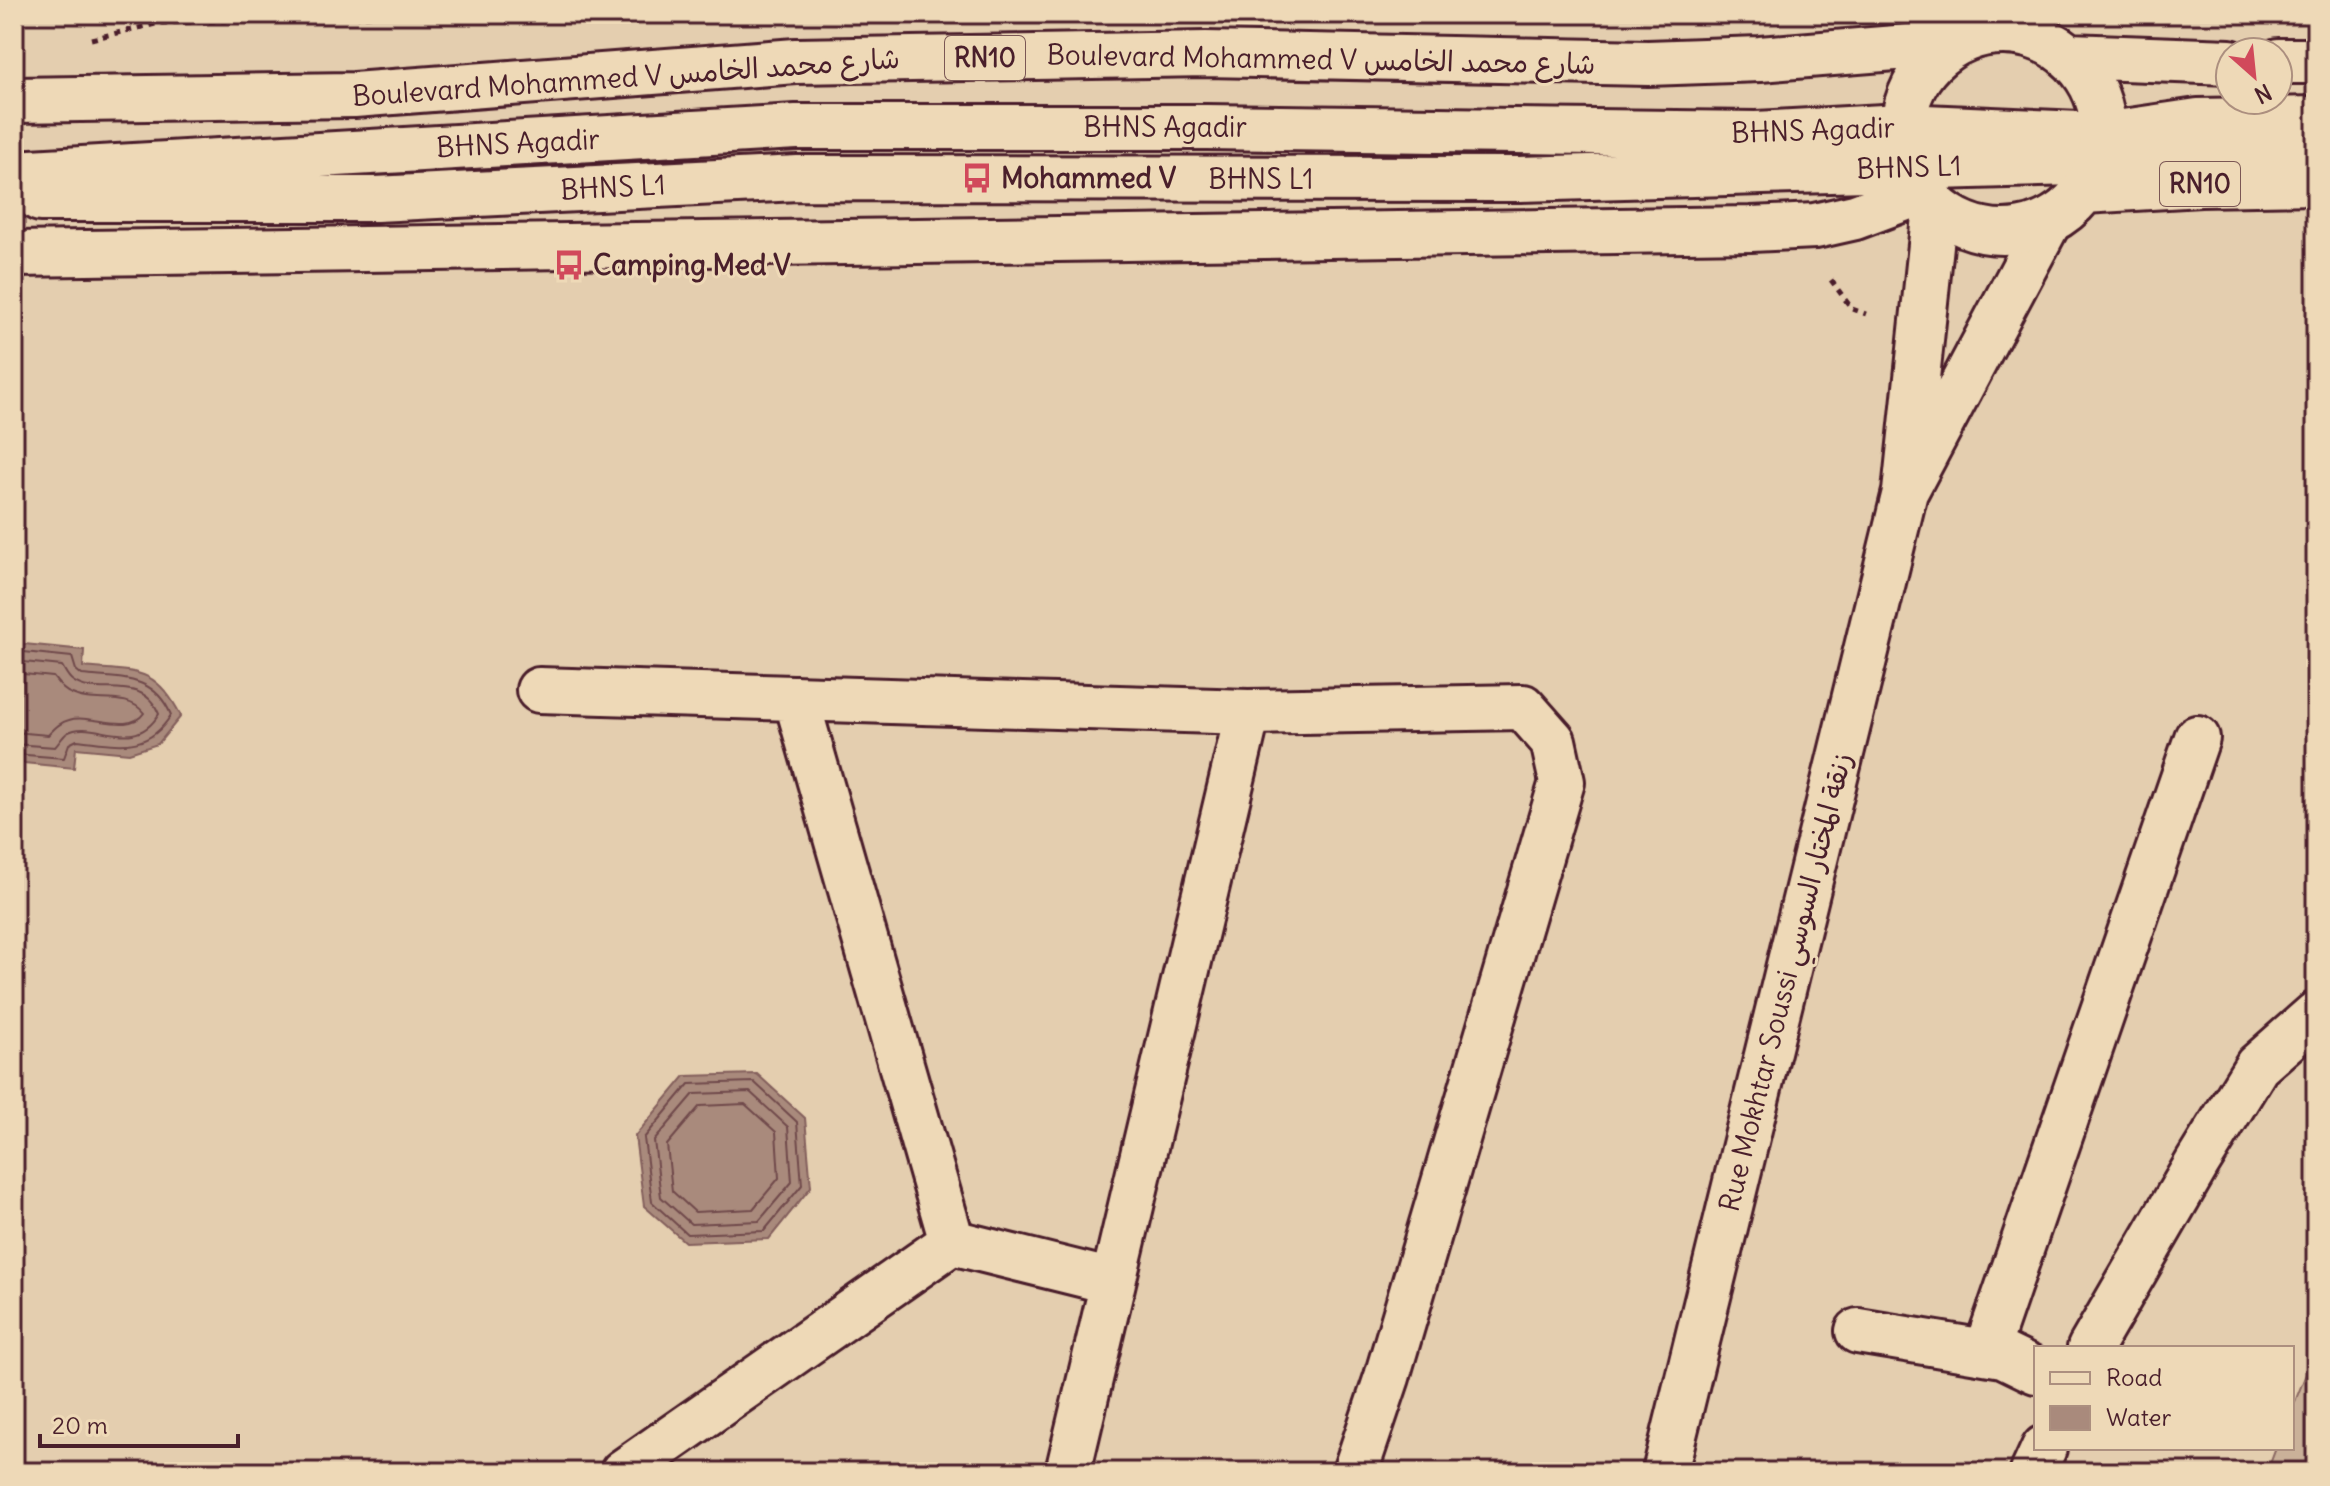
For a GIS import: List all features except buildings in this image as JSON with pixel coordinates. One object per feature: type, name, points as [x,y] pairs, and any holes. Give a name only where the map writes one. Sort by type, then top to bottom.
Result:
[{"type":"main road","name":"RN10","points":[[1917,173],[1910,93],[1929,64],[1957,43],[1994,32],[2034,37],[2069,56],[2088,78],[2099,106],[2095,163],[2200,184],[2316,182]]},
{"type":"main road","name":"Boulevard Mohammed V شارع محمد الخامس","points":[[14,100],[354,95],[796,61],[1206,54],[1648,63],[1760,59],[1957,43]]},
{"type":"main road","name":"RN10","points":[[2069,56],[2214,61]]},
{"type":"main road","points":[[2294,61],[2316,61]]},
{"type":"main road","points":[[1905,492],[2049,221],[2095,163],[2198,121],[2316,119]]},
{"type":"main road","name":"BHNS Agadir","points":[[14,173],[796,127],[1207,127],[1756,134],[1917,173]]},
{"type":"main road","name":"BHNS L1","points":[[14,199],[376,199],[798,178],[1520,179],[1917,173],[2095,163],[2316,156]]},
{"type":"main road","points":[[1917,173],[1970,227],[2010,233],[2049,221]]},
{"type":"main road","points":[[14,254],[1751,229],[1815,226],[1855,217],[1917,173]]},
{"type":"main road","points":[[1905,492],[1917,173]]},
{"type":"main road","name":"Rue Mokhtar Soussi زنقة المختار السوسي","points":[[1665,1472],[1905,492]]},
{"type":"main road","points":[[539,690],[1248,712],[1523,707],[1553,741],[1562,782],[1392,1362],[1355,1472]]},
{"type":"main road","points":[[796,698],[952,1242]]},
{"type":"main road","points":[[1068,1472],[1248,712]]},
{"type":"main road","points":[[1986,1351],[2197,738]]},
{"type":"main road","points":[[2091,1346],[2257,1066],[2316,1014]]},
{"type":"main road","points":[[623,1472],[952,1242],[1113,1282]]},
{"type":"main road","points":[[1858,1331],[1986,1351],[2003,1355],[2034,1370]]},
{"type":"main road","points":[[2033,1472],[2043,1450]]},
{"type":"path","points":[[76,42],[160,23],[420,14]]},
{"type":"shaded area","points":[[2316,1349],[2316,1472],[2267,1472],[2275,1450],[2294,1450],[2294,1404]]},
{"type":"water","points":[[14,643],[84,650],[83,667],[141,674],[162,688],[181,716],[158,744],[129,753],[76,748],[74,768],[14,762]]},
{"type":"water","points":[[757,1074],[805,1118],[811,1187],[769,1239],[685,1242],[644,1206],[635,1136],[685,1076]]},
{"type":"place","name":"Mohammed V","points":[[977,178]]},
{"type":"place","name":"Camping Med V","points":[[569,265]]}]
